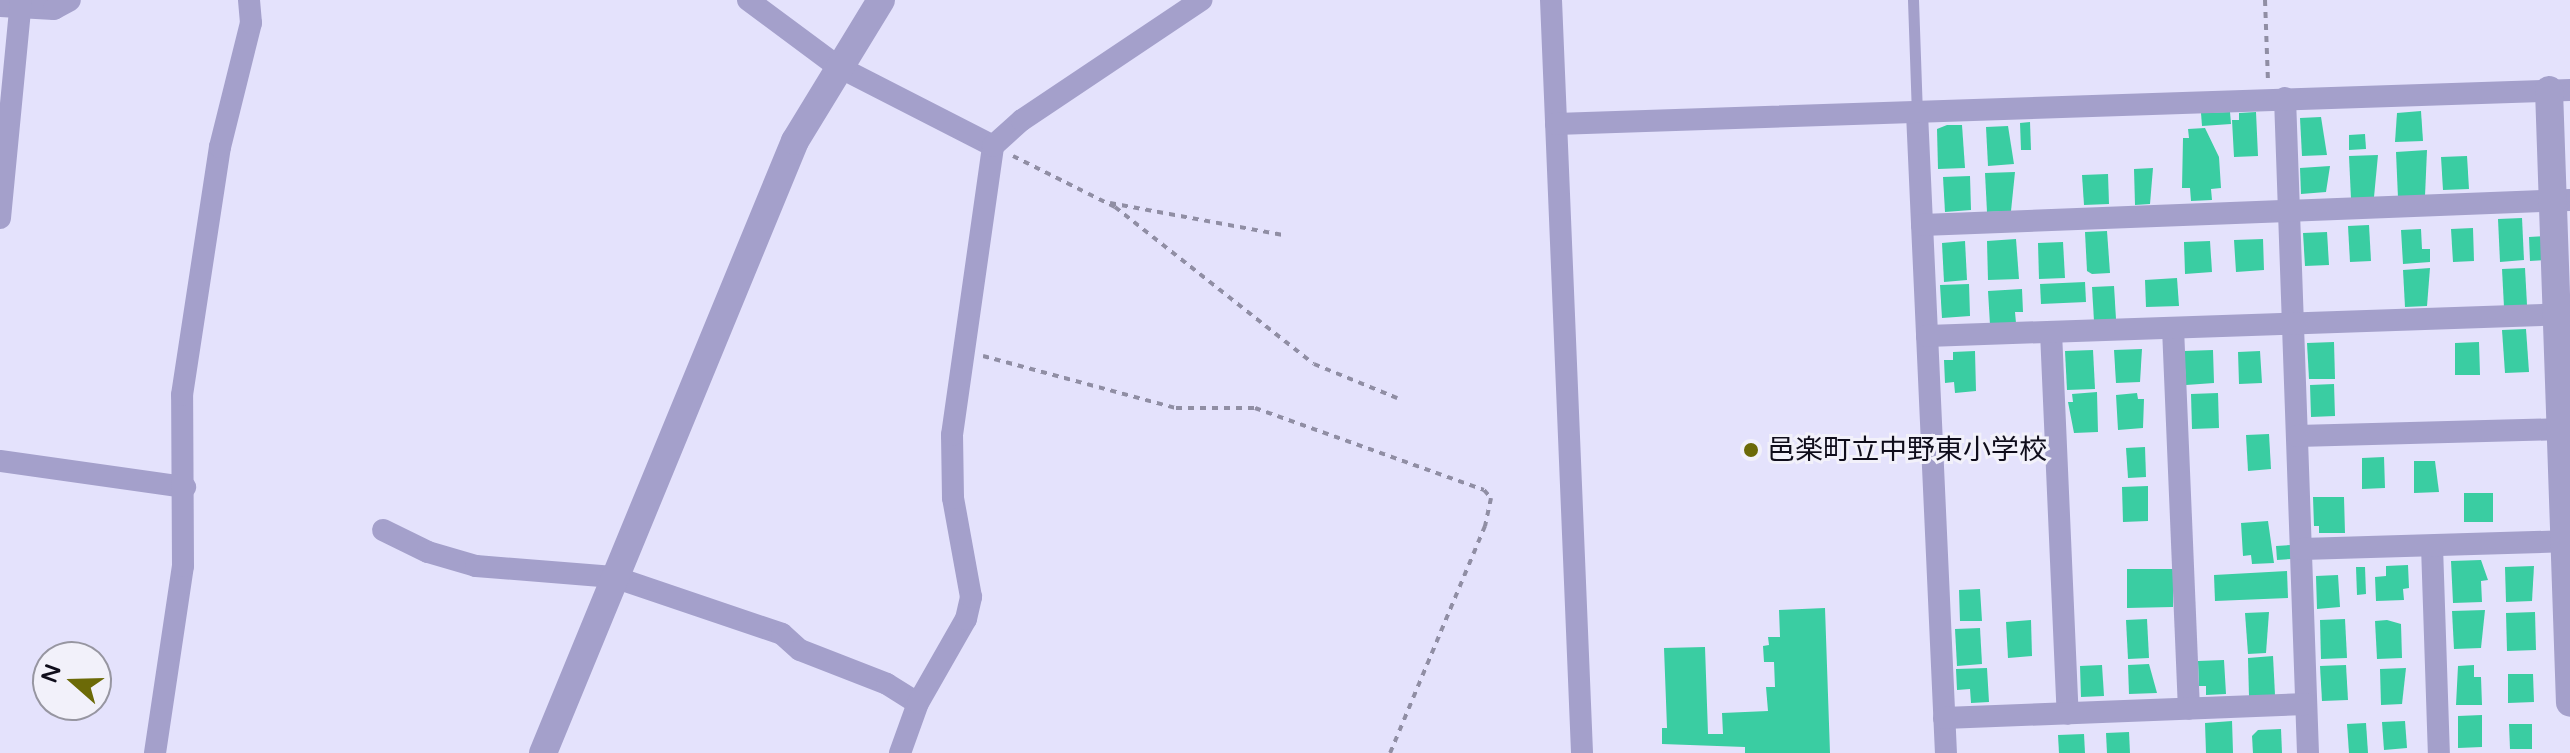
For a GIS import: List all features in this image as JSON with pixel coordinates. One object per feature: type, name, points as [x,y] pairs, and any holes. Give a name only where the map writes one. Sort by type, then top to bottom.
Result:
[{"type":"street","points":[[0,218],[14,5],[54,9],[70,0]]},
{"type":"street","points":[[155,753],[183,566],[185,487],[182,395],[220,147],[251,23],[249,0]]},
{"type":"street","points":[[748,0],[837,66],[993,146]]},
{"type":"street","points":[[543,753],[795,141],[837,66],[881,0]]},
{"type":"street","points":[[900,753],[918,703],[966,619],[971,597],[953,498],[952,435],[993,146],[1022,120],[1201,0]]},
{"type":"street","points":[[1551,0],[1582,753]]},
{"type":"street","points":[[1556,124],[2560,90],[2570,703]]},
{"type":"street","points":[[2277,98],[2290,211],[2308,753]]},
{"type":"street","points":[[1917,113],[1946,753]]},
{"type":"street","points":[[1922,225],[2561,201]]},
{"type":"street","points":[[1927,336],[2563,314]]},
{"type":"street","points":[[2173,328],[2189,709]]},
{"type":"street","points":[[2051,332],[2068,714]]},
{"type":"street","points":[[2297,436],[2565,429]]},
{"type":"street","points":[[0,461],[185,487]]},
{"type":"street","points":[[383,530],[428,552],[476,566],[614,577],[782,634],[800,650],[887,684],[918,703]]},
{"type":"street","points":[[2302,549],[2567,541]]},
{"type":"street","points":[[2432,546],[2439,753]]},
{"type":"street","points":[[1944,718],[2306,704]]},
{"type":"lane","points":[[1913,0],[1917,113]]},
{"type":"path","points":[[2265,0],[2277,98]]},
{"type":"path","points":[[993,146],[1104,202],[1294,351],[1340,377],[1397,398]]},
{"type":"path","points":[[1104,202],[1283,235]]},
{"type":"path","points":[[962,350],[1176,408],[1255,408],[1484,490],[1491,498],[1485,526],[1390,753]]},
{"type":"building","points":[[2421,111],[2423,141],[2395,142],[2397,113]]},
{"type":"building","points":[[2230,112],[2231,124],[2202,126],[2201,113]]},
{"type":"building","points":[[2256,112],[2258,156],[2234,157],[2232,120],[2239,120],[2239,113]]},
{"type":"building","points":[[2321,117],[2327,155],[2302,156],[2300,118]]},
{"type":"building","points":[[2030,122],[2031,150],[2021,150],[2020,123]]},
{"type":"building","points":[[1962,125],[1965,168],[1938,169],[1937,129]]},
{"type":"building","points":[[2008,126],[2014,164],[1988,166],[1986,127]]},
{"type":"building","points":[[2205,128],[2219,157],[2221,188],[2211,189],[2212,200],[2191,201],[2190,188],[2182,188],[2183,138],[2189,138],[2188,129]]},
{"type":"building","points":[[2365,134],[2366,149],[2349,150],[2349,135]]},
{"type":"building","points":[[2427,150],[2425,196],[2398,198],[2396,152]]},
{"type":"building","points":[[2378,155],[2374,197],[2351,199],[2349,156]]},
{"type":"building","points":[[2467,156],[2469,189],[2443,190],[2441,157]]},
{"type":"building","points":[[2330,166],[2326,192],[2301,194],[2300,168]]},
{"type":"building","points":[[2153,168],[2150,204],[2135,205],[2134,169]]},
{"type":"building","points":[[2015,172],[2011,211],[1987,212],[1985,173]]},
{"type":"building","points":[[2108,174],[2109,204],[2084,205],[2082,175]]},
{"type":"building","points":[[1970,176],[1971,210],[1945,212],[1943,177]]},
{"type":"building","points":[[2522,218],[2524,260],[2500,262],[2498,219]]},
{"type":"building","points":[[2369,225],[2371,261],[2350,262],[2348,226]]},
{"type":"building","points":[[2473,228],[2474,261],[2453,262],[2451,229]]},
{"type":"building","points":[[2421,229],[2422,249],[2430,249],[2430,262],[2403,264],[2401,230]]},
{"type":"building","points":[[2107,231],[2110,273],[2092,274],[2087,271],[2085,232]]},
{"type":"building","points":[[2327,232],[2329,265],[2305,266],[2303,233]]},
{"type":"building","points":[[2544,236],[2545,260],[2530,261],[2529,237]]},
{"type":"building","points":[[2016,239],[2019,279],[1988,280],[1987,241]]},
{"type":"building","points":[[2263,239],[2264,270],[2236,272],[2234,240]]},
{"type":"building","points":[[1965,241],[1967,280],[1944,282],[1942,243]]},
{"type":"building","points":[[2210,241],[2212,272],[2185,274],[2184,242]]},
{"type":"building","points":[[2063,242],[2065,278],[2039,279],[2038,243]]},
{"type":"building","points":[[2430,268],[2427,306],[2405,307],[2403,270]]},
{"type":"building","points":[[2525,268],[2527,305],[2504,307],[2502,269]]},
{"type":"building","points":[[2177,278],[2179,306],[2146,307],[2145,280]]},
{"type":"building","points":[[2085,282],[2086,302],[2041,304],[2040,284]]},
{"type":"building","points":[[1969,284],[1970,316],[1942,318],[1940,285]]},
{"type":"building","points":[[2114,286],[2116,319],[2094,321],[2092,287]]},
{"type":"building","points":[[2022,289],[2023,312],[2015,312],[2016,323],[1990,325],[1988,291]]},
{"type":"building","points":[[2526,329],[2529,372],[2505,373],[2502,330]]},
{"type":"building","points":[[2334,342],[2335,379],[2309,379],[2307,343]]},
{"type":"building","points":[[2479,342],[2480,375],[2455,375],[2455,343]]},
{"type":"building","points":[[2142,349],[2140,382],[2116,383],[2114,350]]},
{"type":"building","points":[[2093,350],[2095,389],[2067,390],[2065,351]]},
{"type":"building","points":[[2213,350],[2214,383],[2186,385],[2184,351]]},
{"type":"building","points":[[1975,351],[1976,391],[1955,393],[1954,382],[1945,383],[1944,360],[1953,360],[1953,352]]},
{"type":"building","points":[[2260,351],[2262,383],[2239,384],[2238,352]]},
{"type":"building","points":[[2334,384],[2335,416],[2311,417],[2310,385]]},
{"type":"building","points":[[2097,392],[2098,432],[2074,433],[2068,402],[2073,402],[2072,394]]},
{"type":"building","points":[[2137,393],[2138,399],[2144,399],[2143,428],[2118,430],[2116,395]]},
{"type":"building","points":[[2218,393],[2219,428],[2192,429],[2191,394]]},
{"type":"building","points":[[2269,434],[2271,469],[2248,471],[2246,435]]},
{"type":"building","points":[[2145,447],[2146,477],[2128,478],[2126,448]]},
{"type":"building","points":[[2384,457],[2385,488],[2362,489],[2362,458]]},
{"type":"building","points":[[2414,461],[2435,461],[2439,492],[2414,493]]},
{"type":"building","points":[[2148,486],[2148,521],[2123,522],[2122,487]]},
{"type":"building","points":[[2464,493],[2493,493],[2493,522],[2464,522]]},
{"type":"building","points":[[2313,497],[2344,497],[2345,533],[2319,533],[2319,526],[2314,526]]},
{"type":"building","points":[[2268,521],[2274,563],[2252,564],[2251,555],[2243,556],[2241,523]]},
{"type":"building","points":[[2290,545],[2291,559],[2277,560],[2276,546]]},
{"type":"building","points":[[2481,560],[2488,580],[2481,581],[2482,602],[2453,603],[2451,561]]},
{"type":"building","points":[[2408,565],[2409,588],[2403,589],[2404,600],[2376,601],[2375,577],[2386,576],[2386,566]]},
{"type":"building","points":[[2534,566],[2532,601],[2506,602],[2505,567]]},
{"type":"building","points":[[2356,567],[2365,567],[2366,594],[2357,595]]},
{"type":"building","points":[[2127,569],[2173,569],[2173,607],[2127,608]]},
{"type":"building","points":[[2287,571],[2288,598],[2215,601],[2214,575]]},
{"type":"building","points":[[2338,575],[2340,607],[2317,609],[2316,576]]},
{"type":"building","points":[[1980,589],[1982,621],[1960,621],[1959,590]]},
{"type":"building","points":[[1825,608],[1830,753],[1745,753],[1745,747],[1662,744],[1662,728],[1667,728],[1664,648],[1705,647],[1708,734],[1723,734],[1722,713],[1768,711],[1766,687],[1775,687],[1774,662],[1764,662],[1763,646],[1769,645],[1768,637],[1780,637],[1779,610]]},
{"type":"building","points":[[2485,610],[2481,648],[2454,649],[2452,611]]},
{"type":"building","points":[[2269,612],[2266,653],[2248,654],[2245,613]]},
{"type":"building","points":[[2535,612],[2536,650],[2507,651],[2506,613]]},
{"type":"building","points":[[2147,619],[2149,658],[2128,659],[2126,620]]},
{"type":"building","points":[[2345,619],[2347,658],[2321,659],[2320,620]]},
{"type":"building","points":[[2031,620],[2032,656],[2008,658],[2006,622]]},
{"type":"building","points":[[2375,621],[2401,624],[2402,658],[2377,659]]},
{"type":"building","points":[[1980,628],[1982,664],[1957,666],[1955,629]]},
{"type":"building","points":[[2273,656],[2275,695],[2249,696],[2248,658]]},
{"type":"building","points":[[2224,660],[2226,694],[2206,695],[2206,686],[2199,686],[2198,661]]},
{"type":"building","points":[[2149,664],[2157,693],[2129,694],[2128,665]]},
{"type":"building","points":[[2102,665],[2104,696],[2081,697],[2080,666]]},
{"type":"building","points":[[2346,665],[2348,700],[2322,701],[2320,666]]},
{"type":"building","points":[[2474,665],[2474,677],[2481,677],[2482,705],[2456,705],[2458,666]]},
{"type":"building","points":[[1987,668],[1989,702],[1971,703],[1970,689],[1957,690],[1956,669]]},
{"type":"building","points":[[2406,668],[2402,704],[2381,705],[2380,669]]},
{"type":"building","points":[[2508,674],[2533,674],[2534,702],[2508,703]]},
{"type":"building","points":[[2482,715],[2482,747],[2458,748],[2458,716]]},
{"type":"building","points":[[2232,721],[2233,753],[2206,753],[2205,723]]},
{"type":"building","points":[[2405,721],[2407,748],[2384,750],[2382,722]]},
{"type":"building","points":[[2366,723],[2368,753],[2349,753],[2347,724]]},
{"type":"building","points":[[2509,724],[2532,724],[2532,749],[2510,749]]},
{"type":"building","points":[[2281,729],[2282,753],[2253,753],[2252,736],[2258,730]]},
{"type":"building","points":[[2129,732],[2130,753],[2107,753],[2106,733]]},
{"type":"building","points":[[2084,734],[2085,753],[2059,753],[2058,735]]},
{"type":"place","name":"邑楽町立中野東小学校","points":[[1751,450]]}]
